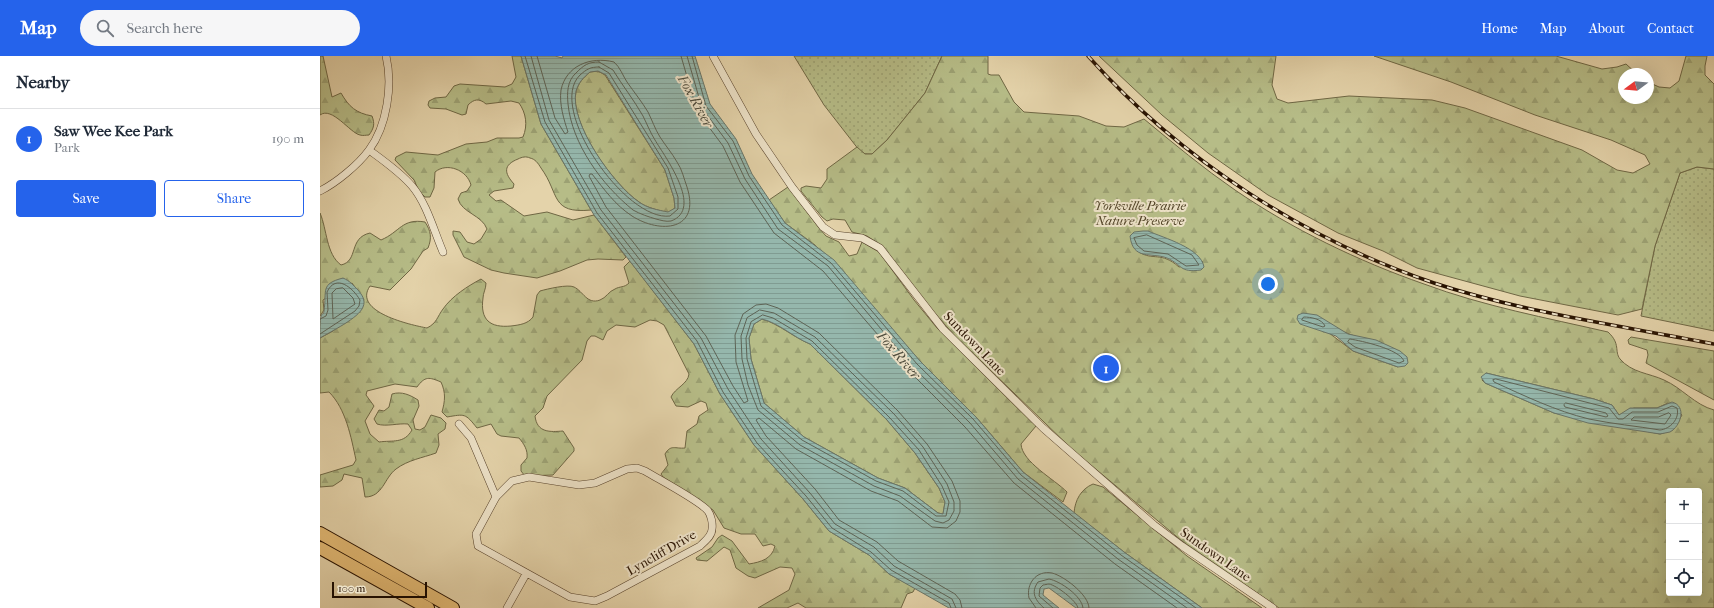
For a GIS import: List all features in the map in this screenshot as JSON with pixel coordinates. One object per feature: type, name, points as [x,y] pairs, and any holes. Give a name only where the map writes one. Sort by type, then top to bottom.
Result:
[{"type":"main road","points":[[320,533],[453,608]]},
{"type":"main road","points":[[320,548],[428,608]]},
{"type":"street","points":[[320,191],[345,174],[369,150],[380,129],[387,104],[389,75],[386,56]]},
{"type":"street","name":"Sundown Lane","points":[[713,56],[756,134],[792,187],[823,227],[835,235],[862,238],[880,248],[943,329],[992,379],[1060,443],[1154,525],[1182,546],[1273,608]]},
{"type":"street","points":[[369,150],[402,175],[412,187],[428,215],[443,252]]},
{"type":"street","points":[[459,424],[471,438],[496,497]]},
{"type":"street","name":"Lyncliff Drive","points":[[637,468],[645,471],[698,503],[708,511],[712,521],[712,530],[700,546],[594,601],[570,597],[526,574],[478,546],[476,534],[496,497],[512,481],[528,477],[579,485],[595,483],[615,474],[637,468]]},
{"type":"street","points":[[507,608],[526,574]]},
{"type":"green space","points":[[320,56],[323,56],[332,97],[341,93],[354,109],[372,116],[374,126],[369,135],[361,135],[356,133],[330,114],[325,113],[320,115]]},
{"type":"green space","points":[[512,56],[521,56],[541,124],[591,210],[569,209],[562,205],[539,164],[533,159],[527,157],[513,161],[508,167],[507,173],[514,184],[513,188],[494,191],[489,195],[496,201],[501,200],[524,216],[547,212],[573,220],[594,215],[626,257],[623,260],[587,260],[560,271],[537,278],[491,270],[464,257],[453,235],[453,231],[460,232],[467,242],[474,244],[481,239],[487,229],[481,220],[460,204],[458,199],[461,193],[467,191],[471,185],[465,175],[456,169],[440,169],[435,172],[434,188],[430,197],[425,197],[419,191],[414,180],[395,160],[396,157],[406,152],[438,155],[466,144],[487,142],[497,138],[523,137],[525,133],[526,119],[519,103],[511,101],[486,104],[477,100],[472,101],[468,105],[466,114],[462,115],[446,109],[430,108],[428,105],[429,101],[435,98],[446,97],[454,86],[460,84],[505,87],[512,84],[516,77]]},
{"type":"green space","points":[[794,56],[942,56],[925,93],[887,140],[872,154],[865,154],[859,150],[824,105]]},
{"type":"green space","name":"Yorkville Prairie Nature Preserve","points":[[942,56],[988,56],[988,74],[999,75],[1014,102],[1024,112],[1079,116],[1106,126],[1124,127],[1144,119],[1235,190],[1279,218],[1326,243],[1399,275],[1446,292],[1515,311],[1608,332],[1615,340],[1618,356],[1625,364],[1635,370],[1671,383],[1707,408],[1714,410],[1714,608],[1279,608],[1182,541],[1074,451],[955,336],[932,310],[882,246],[867,236],[852,232],[845,220],[833,219],[827,221],[801,191],[801,188],[806,186],[821,188],[827,179],[827,169],[857,147],[865,154],[872,154],[887,140],[925,93]],"holes":[[[1139,252],[1203,262],[1179,267],[1167,259],[1144,255]],[[1336,328],[1354,336],[1389,347],[1407,357],[1398,367],[1353,351],[1329,333]],[[1486,373],[1594,399],[1612,405],[1619,415],[1634,408],[1657,408],[1668,403],[1682,415],[1673,430],[1660,434],[1554,413],[1485,383],[1482,380]]]},
{"type":"green space","points":[[1099,56],[1276,56],[1272,85],[1277,99],[1288,103],[1349,96],[1432,100],[1465,108],[1582,150],[1617,170],[1633,173],[1650,164],[1645,155],[1611,140],[1535,115],[1451,82],[1374,56],[1556,56],[1602,69],[1626,64],[1630,68],[1618,68],[1618,104],[1654,104],[1654,85],[1659,87],[1670,88],[1679,81],[1686,56],[1707,56],[1705,75],[1714,84],[1714,169],[1697,167],[1680,173],[1655,246],[1642,309],[1618,315],[1520,296],[1417,268],[1383,251],[1338,233],[1268,195],[1208,153],[1162,115]]},
{"type":"green space","points":[[598,71],[605,75],[665,170],[674,198],[675,208],[668,213],[646,206],[629,194],[606,168],[586,136],[579,120],[576,105],[576,91],[583,78],[590,72]]},
{"type":"green space","points":[[1697,167],[1714,169],[1714,331],[1641,316],[1655,246],[1680,173]]},
{"type":"green space","points":[[788,187],[826,236],[839,242],[849,256],[857,254],[862,242],[879,252],[914,300],[937,328],[1036,426],[1021,444],[1023,451],[1033,464],[1067,492],[1063,502],[1023,472],[976,417],[920,361],[815,245],[785,223],[769,200]]},
{"type":"green space","points":[[320,213],[332,254],[341,265],[347,263],[356,244],[363,236],[370,233],[381,240],[406,224],[417,221],[425,222],[429,228],[430,235],[428,248],[423,251],[411,269],[390,290],[370,286],[367,295],[369,303],[376,310],[386,316],[409,324],[427,328],[435,322],[451,300],[466,288],[481,279],[486,283],[482,306],[485,317],[488,321],[497,326],[520,325],[526,323],[533,317],[537,295],[540,291],[557,287],[571,286],[592,301],[600,300],[613,290],[629,283],[624,267],[630,261],[694,344],[720,394],[754,445],[803,499],[829,531],[869,555],[889,574],[915,588],[913,592],[907,594],[901,608],[806,608],[798,603],[787,608],[758,608],[789,590],[795,574],[792,568],[780,567],[755,578],[748,576],[736,568],[730,550],[724,547],[707,561],[697,560],[696,558],[712,547],[722,535],[732,541],[749,564],[762,561],[769,557],[775,546],[771,544],[763,546],[755,534],[741,534],[724,528],[713,510],[663,477],[661,474],[668,465],[665,454],[667,451],[671,448],[685,448],[687,431],[697,424],[699,416],[708,410],[706,403],[701,401],[688,407],[676,406],[671,397],[686,381],[689,374],[664,325],[657,321],[650,320],[635,327],[616,325],[607,331],[603,340],[595,336],[591,336],[587,341],[582,360],[547,396],[543,408],[535,416],[538,426],[549,431],[563,431],[574,448],[574,451],[553,475],[525,476],[521,471],[521,465],[527,458],[527,452],[519,438],[501,436],[497,434],[491,424],[477,428],[467,417],[461,415],[447,417],[442,412],[444,404],[444,390],[441,382],[428,378],[422,381],[417,387],[395,384],[367,391],[366,395],[374,406],[365,421],[370,434],[379,442],[405,438],[412,430],[408,424],[381,425],[377,424],[374,419],[379,410],[384,411],[389,407],[392,394],[403,393],[409,395],[418,400],[419,406],[413,420],[415,429],[420,430],[425,427],[431,415],[441,418],[446,423],[445,429],[438,434],[439,445],[436,453],[410,461],[396,469],[380,491],[371,496],[365,497],[362,478],[344,474],[342,480],[333,486],[320,487],[320,475],[353,465],[356,460],[347,424],[340,407],[329,392],[320,393],[320,338],[333,331],[364,300],[352,283],[323,300],[324,310],[320,316]]},
{"type":"green space","points":[[762,319],[810,344],[887,420],[915,453],[939,488],[945,502],[943,514],[938,513],[905,488],[878,478],[804,437],[764,403],[751,359],[749,338],[754,324]]},
{"type":"green space","points":[[1631,337],[1714,351],[1714,400],[1646,363],[1648,355],[1647,350],[1629,344],[1628,340]]},
{"type":"green space","points":[[1093,484],[1103,487],[1187,556],[1262,608],[1202,608],[1124,552],[1074,513],[1079,496],[1085,489]]},
{"type":"water","name":"Fox River","points":[[521,56],[555,56],[562,58],[563,56],[695,56],[710,104],[736,139],[752,174],[785,223],[834,260],[920,361],[976,417],[1023,472],[1124,552],[1202,608],[1076,608],[1049,588],[1044,589],[1043,595],[1059,608],[949,608],[889,574],[869,555],[829,531],[803,499],[754,445],[720,394],[694,344],[594,215],[541,124]],"holes":[[[598,71],[606,75],[665,170],[674,198],[675,208],[668,212],[646,206],[629,194],[606,168],[586,136],[579,119],[576,104],[576,91],[583,78],[590,72]],[[762,319],[810,344],[887,420],[915,453],[939,488],[945,502],[943,514],[938,513],[905,488],[878,478],[804,437],[764,403],[751,359],[749,338],[754,324]]]},
{"type":"water","points":[[1148,231],[1181,244],[1196,254],[1204,267],[1201,270],[1189,270],[1182,268],[1167,258],[1139,252],[1132,244],[1130,236],[1134,232]]},
{"type":"water","points":[[343,278],[348,280],[361,294],[364,300],[363,307],[356,316],[320,338],[321,318],[324,311],[326,289],[331,283]]},
{"type":"water","points":[[1303,313],[1317,315],[1348,334],[1376,340],[1400,351],[1407,357],[1408,363],[1405,366],[1398,367],[1353,351],[1336,336],[1300,324],[1297,319],[1298,315]]},
{"type":"water","points":[[1486,373],[1594,399],[1612,405],[1619,415],[1630,408],[1657,408],[1672,402],[1677,404],[1680,408],[1681,416],[1674,429],[1670,432],[1660,434],[1588,423],[1554,413],[1485,383],[1481,377]]},
{"type":"railway","points":[[1088,56],[1124,94],[1163,129],[1204,161],[1247,192],[1292,219],[1338,243],[1386,265],[1434,283],[1468,293],[1572,318],[1714,344]]},
{"type":"place","name":"Saw Wee Kee Park","points":[[1106,368]]}]
